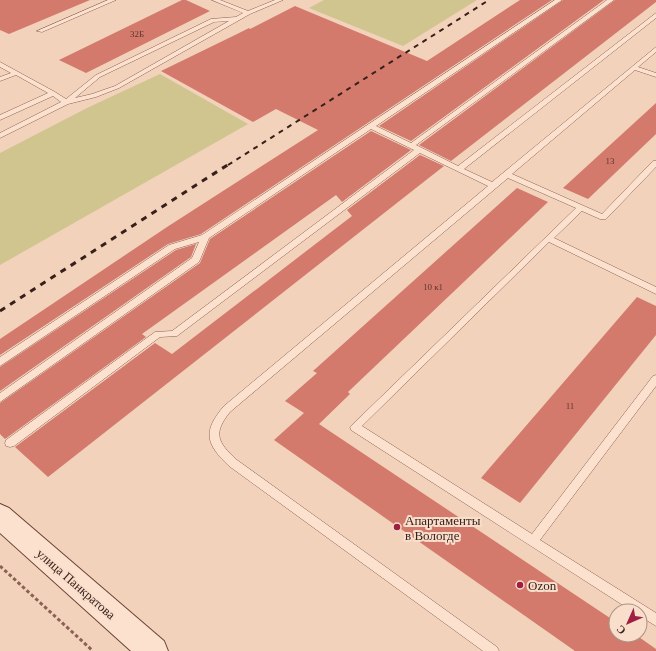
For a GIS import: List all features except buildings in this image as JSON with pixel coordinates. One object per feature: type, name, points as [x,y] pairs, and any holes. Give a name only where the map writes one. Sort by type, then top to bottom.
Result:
[{"type":"main road","name":"улица Панкратова","points":[[0,516],[153,651]]},
{"type":"lane","points":[[40,31],[113,0]]},
{"type":"lane","points":[[215,0],[248,13]]},
{"type":"lane","points":[[0,64],[53,93],[66,102],[94,96],[117,87],[248,13],[280,0]]},
{"type":"lane","points":[[0,362],[172,247],[205,237],[559,0]]},
{"type":"lane","points":[[10,443],[158,334],[174,334],[415,148],[611,0]]},
{"type":"lane","points":[[459,169],[656,15]]},
{"type":"lane","points":[[0,136],[66,102],[98,76],[199,26],[213,20],[238,19]]},
{"type":"lane","points":[[493,651],[233,463],[219,451],[214,436],[216,422],[227,409],[492,185],[656,49]]},
{"type":"lane","points":[[634,68],[656,75]]},
{"type":"lane","points":[[0,79],[17,73]]},
{"type":"lane","points":[[0,118],[53,93]]},
{"type":"lane","points":[[371,126],[492,185]]},
{"type":"lane","points":[[506,174],[603,217],[656,163]]},
{"type":"lane","points":[[580,207],[356,427],[656,620]]},
{"type":"lane","points":[[0,398],[196,260],[205,237]]},
{"type":"lane","points":[[549,239],[656,291]]},
{"type":"lane","points":[[533,541],[656,379]]},
{"type":"path","points":[[0,566],[93,651]]},
{"type":"shaded area","points":[[324,0],[477,0],[403,46],[309,8]]},
{"type":"shaded area","points":[[160,74],[248,124],[0,265],[0,153],[87,108]]},
{"type":"railway","points":[[228,165],[489,0]]},
{"type":"railway","points":[[0,311],[229,164]]},
{"type":"place","name":"Апартаменты в Вологде","points":[[397,527]]},
{"type":"place","name":"Ozon","points":[[520,585]]}]
